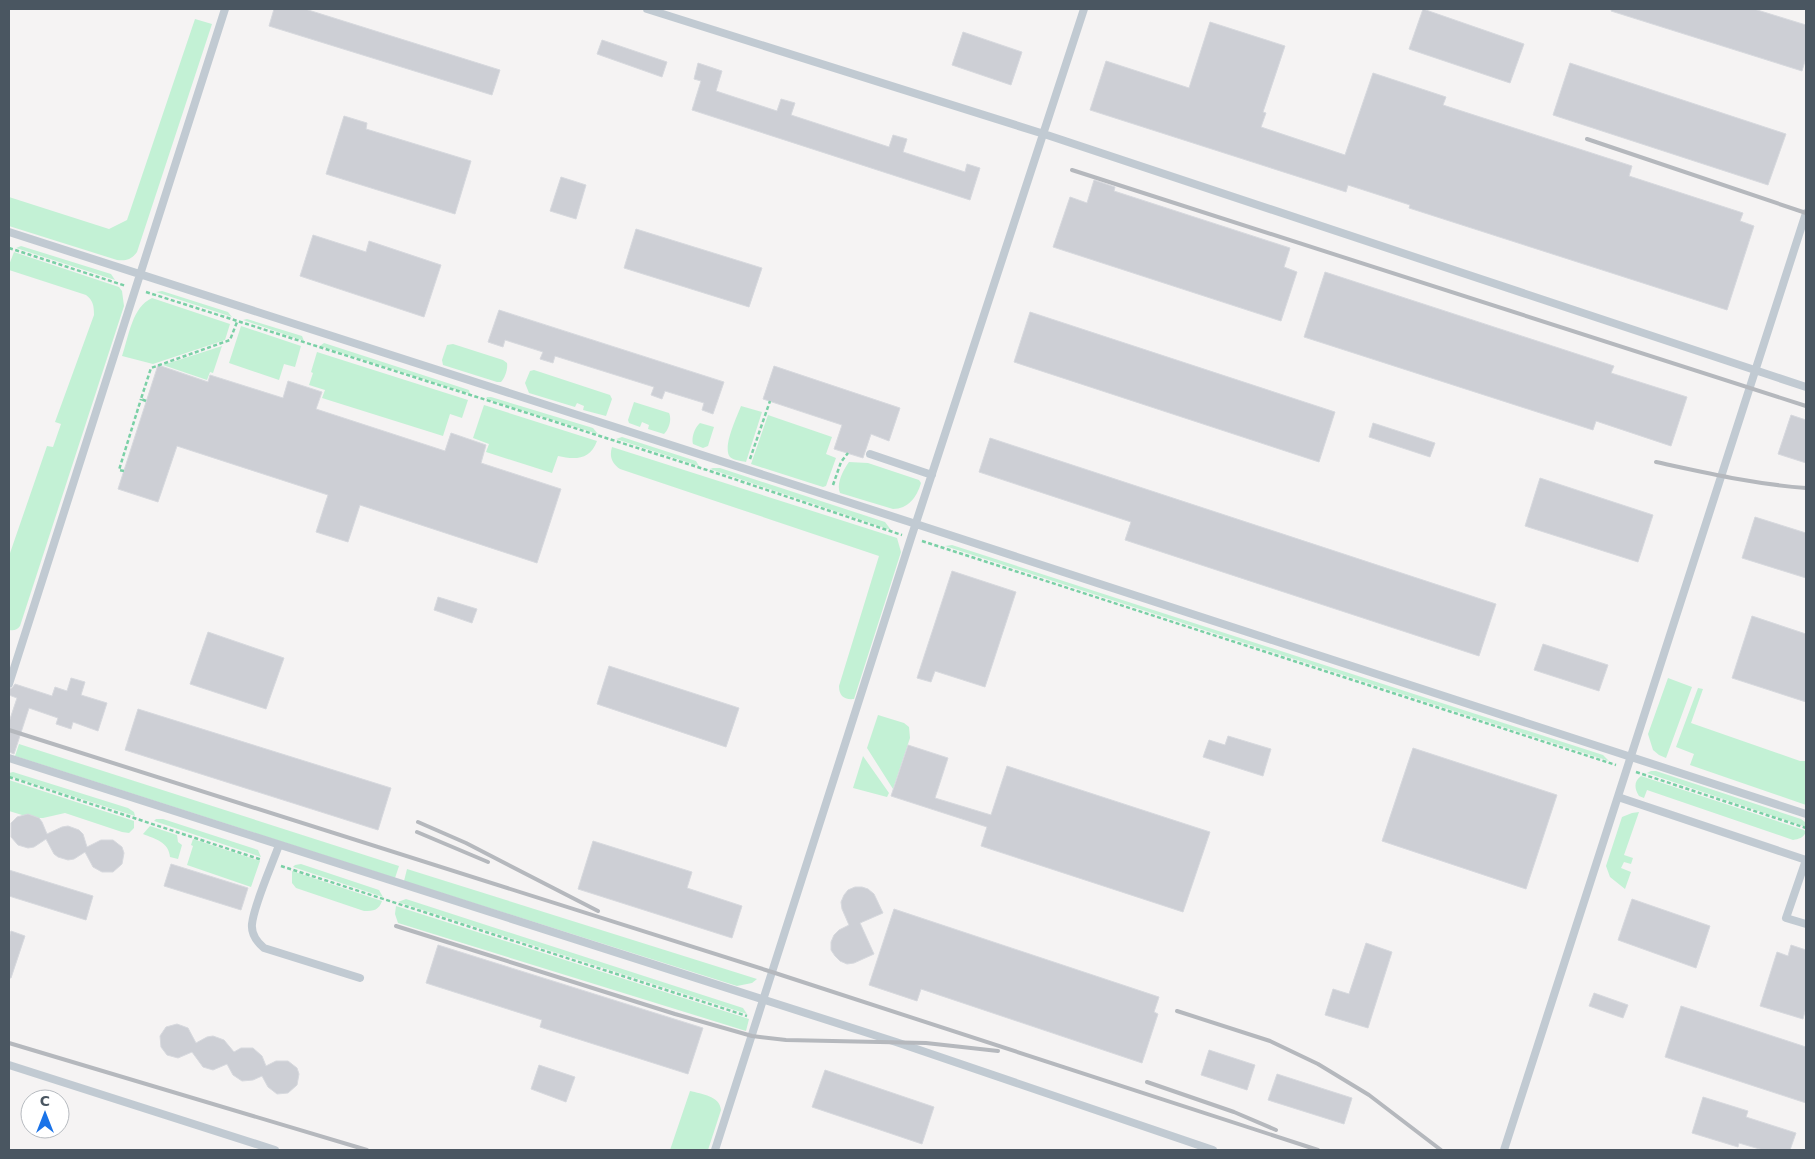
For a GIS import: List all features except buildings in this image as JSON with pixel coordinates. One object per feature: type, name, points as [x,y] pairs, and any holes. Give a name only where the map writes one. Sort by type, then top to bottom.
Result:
[{"type":"lane","points":[[9,684],[225,9]]},
{"type":"lane","points":[[647,9],[1044,134],[1806,387]]},
{"type":"lane","points":[[715,1150],[911,538],[1084,9]]},
{"type":"lane","points":[[1504,1150],[1806,213]]},
{"type":"lane","points":[[9,232],[830,496],[1806,814]]},
{"type":"lane","points":[[870,454],[932,475]]},
{"type":"lane","points":[[9,758],[896,1042],[1213,1150]]},
{"type":"lane","points":[[1618,797],[1806,860],[1786,918],[1806,924]]},
{"type":"lane","points":[[279,845],[252,924],[254,936],[258,943],[264,948],[360,978]]},
{"type":"lane","points":[[9,1065],[275,1150]]},
{"type":"path","points":[[9,248],[710,471],[1806,828]]},
{"type":"path","points":[[124,471],[119,470],[151,368],[230,340],[237,322]]},
{"type":"path","points":[[141,399],[146,401]]},
{"type":"path","points":[[746,470],[770,401]]},
{"type":"path","points":[[830,496],[841,462],[848,454]]},
{"type":"path","points":[[9,778],[757,1019]]},
{"type":"green space","points":[[195,19],[212,24],[135,255],[128,259],[117,260],[9,226],[9,197],[109,229],[127,220]]},
{"type":"green space","points":[[21,246],[111,274],[115,280],[16,248]]},
{"type":"green space","points":[[14,252],[119,287],[122,291],[124,306],[20,626],[17,629],[9,630],[9,556],[47,446],[53,447],[61,424],[55,422],[94,315],[93,304],[86,295],[9,270]]},
{"type":"green space","points":[[162,291],[228,312],[232,317],[156,292]]},
{"type":"green space","points":[[152,298],[230,324],[225,340],[153,364],[122,356],[136,315],[145,302]]},
{"type":"green space","points":[[247,319],[302,336],[304,341],[243,320]]},
{"type":"green space","points":[[241,326],[301,346],[295,367],[284,364],[279,380],[229,363]]},
{"type":"green space","points":[[324,343],[469,390],[470,394],[320,346]]},
{"type":"green space","points":[[453,344],[503,360],[507,363],[506,373],[501,382],[443,365],[442,360],[447,345]]},
{"type":"green space","points":[[222,346],[213,373],[210,372],[207,380],[163,365]]},
{"type":"green space","points":[[317,352],[468,400],[462,418],[450,414],[443,436],[322,398],[325,390],[309,385]]},
{"type":"green space","points":[[534,370],[610,395],[612,399],[606,416],[583,410],[584,406],[577,403],[575,407],[529,393],[525,383],[530,371]]},
{"type":"green space","points":[[487,397],[593,428],[598,434],[486,399]]},
{"type":"green space","points":[[634,402],[669,413],[670,424],[664,434],[648,429],[649,425],[642,422],[640,427],[629,423],[628,420]]},
{"type":"green space","points":[[484,405],[597,441],[590,452],[581,457],[558,456],[552,473],[486,452],[489,444],[473,438]]},
{"type":"green space","points":[[741,406],[762,412],[746,462],[731,458],[728,452],[729,439]]},
{"type":"green space","points":[[768,415],[832,437],[826,454],[836,458],[826,486],[823,487],[751,464]]},
{"type":"green space","points":[[700,423],[714,427],[708,446],[703,448],[693,444],[694,433]]},
{"type":"green space","points":[[622,437],[696,461],[699,466],[616,439]]},
{"type":"green space","points":[[612,447],[897,538],[901,552],[854,699],[843,697],[839,686],[879,556],[620,469],[612,459]]},
{"type":"green space","points":[[849,462],[868,463],[919,480],[921,483],[911,501],[903,507],[893,509],[840,493],[842,473]]},
{"type":"green space","points":[[720,468],[885,522],[891,530],[710,469]]},
{"type":"green space","points":[[952,545],[1603,755],[1609,761],[945,546]]},
{"type":"green space","points":[[1668,678],[1692,687],[1666,758],[1653,750],[1648,734]]},
{"type":"green space","points":[[1698,688],[1703,689],[1691,723],[1800,761],[1806,761],[1806,805],[1690,765],[1694,754],[1676,747]]},
{"type":"green space","points":[[878,715],[904,723],[909,727],[910,738],[893,789],[867,748]]},
{"type":"green space","points":[[19,744],[399,866],[395,878],[15,756]]},
{"type":"green space","points":[[863,756],[889,793],[887,797],[853,788]]},
{"type":"green space","points":[[1656,771],[1801,819],[1805,822],[1806,827],[1647,773]]},
{"type":"green space","points":[[13,772],[128,808],[134,812],[135,816],[9,776],[9,773]]},
{"type":"green space","points":[[1641,776],[1806,832],[1801,838],[1793,840],[1647,790],[1644,798],[1639,796],[1636,790],[1636,782]]},
{"type":"green space","points":[[9,780],[134,821],[134,828],[129,833],[65,813],[43,818],[32,818],[9,811]]},
{"type":"green space","points":[[1639,812],[1624,855],[1633,858],[1631,864],[1624,862],[1621,868],[1631,872],[1625,889],[1610,877],[1606,866],[1622,817]]},
{"type":"green space","points":[[156,819],[163,819],[258,850],[261,857],[154,821]]},
{"type":"green space","points":[[150,826],[177,835],[178,842],[182,845],[178,859],[170,857],[164,844],[143,834]]},
{"type":"green space","points":[[193,839],[260,861],[251,887],[187,865],[193,846],[191,845]]},
{"type":"green space","points":[[301,864],[379,890],[383,897],[293,867]]},
{"type":"green space","points":[[407,869],[757,979],[752,983],[737,986],[404,881]]},
{"type":"green space","points":[[292,871],[382,901],[376,909],[364,911],[296,888],[292,883]]},
{"type":"green space","points":[[406,899],[743,1008],[747,1014],[398,902]]},
{"type":"green space","points":[[396,906],[749,1019],[746,1031],[398,923],[395,914]]},
{"type":"green space","points":[[690,1091],[710,1096],[720,1105],[721,1110],[708,1150],[670,1150]]},
{"type":"railway","points":[[1587,139],[1806,213]]},
{"type":"railway","points":[[1072,170],[1806,406]]},
{"type":"railway","points":[[1656,462],[1749,481],[1806,488]]},
{"type":"railway","points":[[9,730],[772,972],[1318,1150]]},
{"type":"railway","points":[[418,822],[466,843],[598,911]]},
{"type":"railway","points":[[417,832],[488,862]]},
{"type":"railway","points":[[396,926],[675,1014],[752,1036],[786,1040],[926,1043],[998,1051]]},
{"type":"railway","points":[[1177,1011],[1270,1041],[1318,1064],[1369,1095],[1441,1150]]},
{"type":"railway","points":[[9,1043],[367,1150]]},
{"type":"railway","points":[[1147,1082],[1234,1112],[1276,1130]]}]
